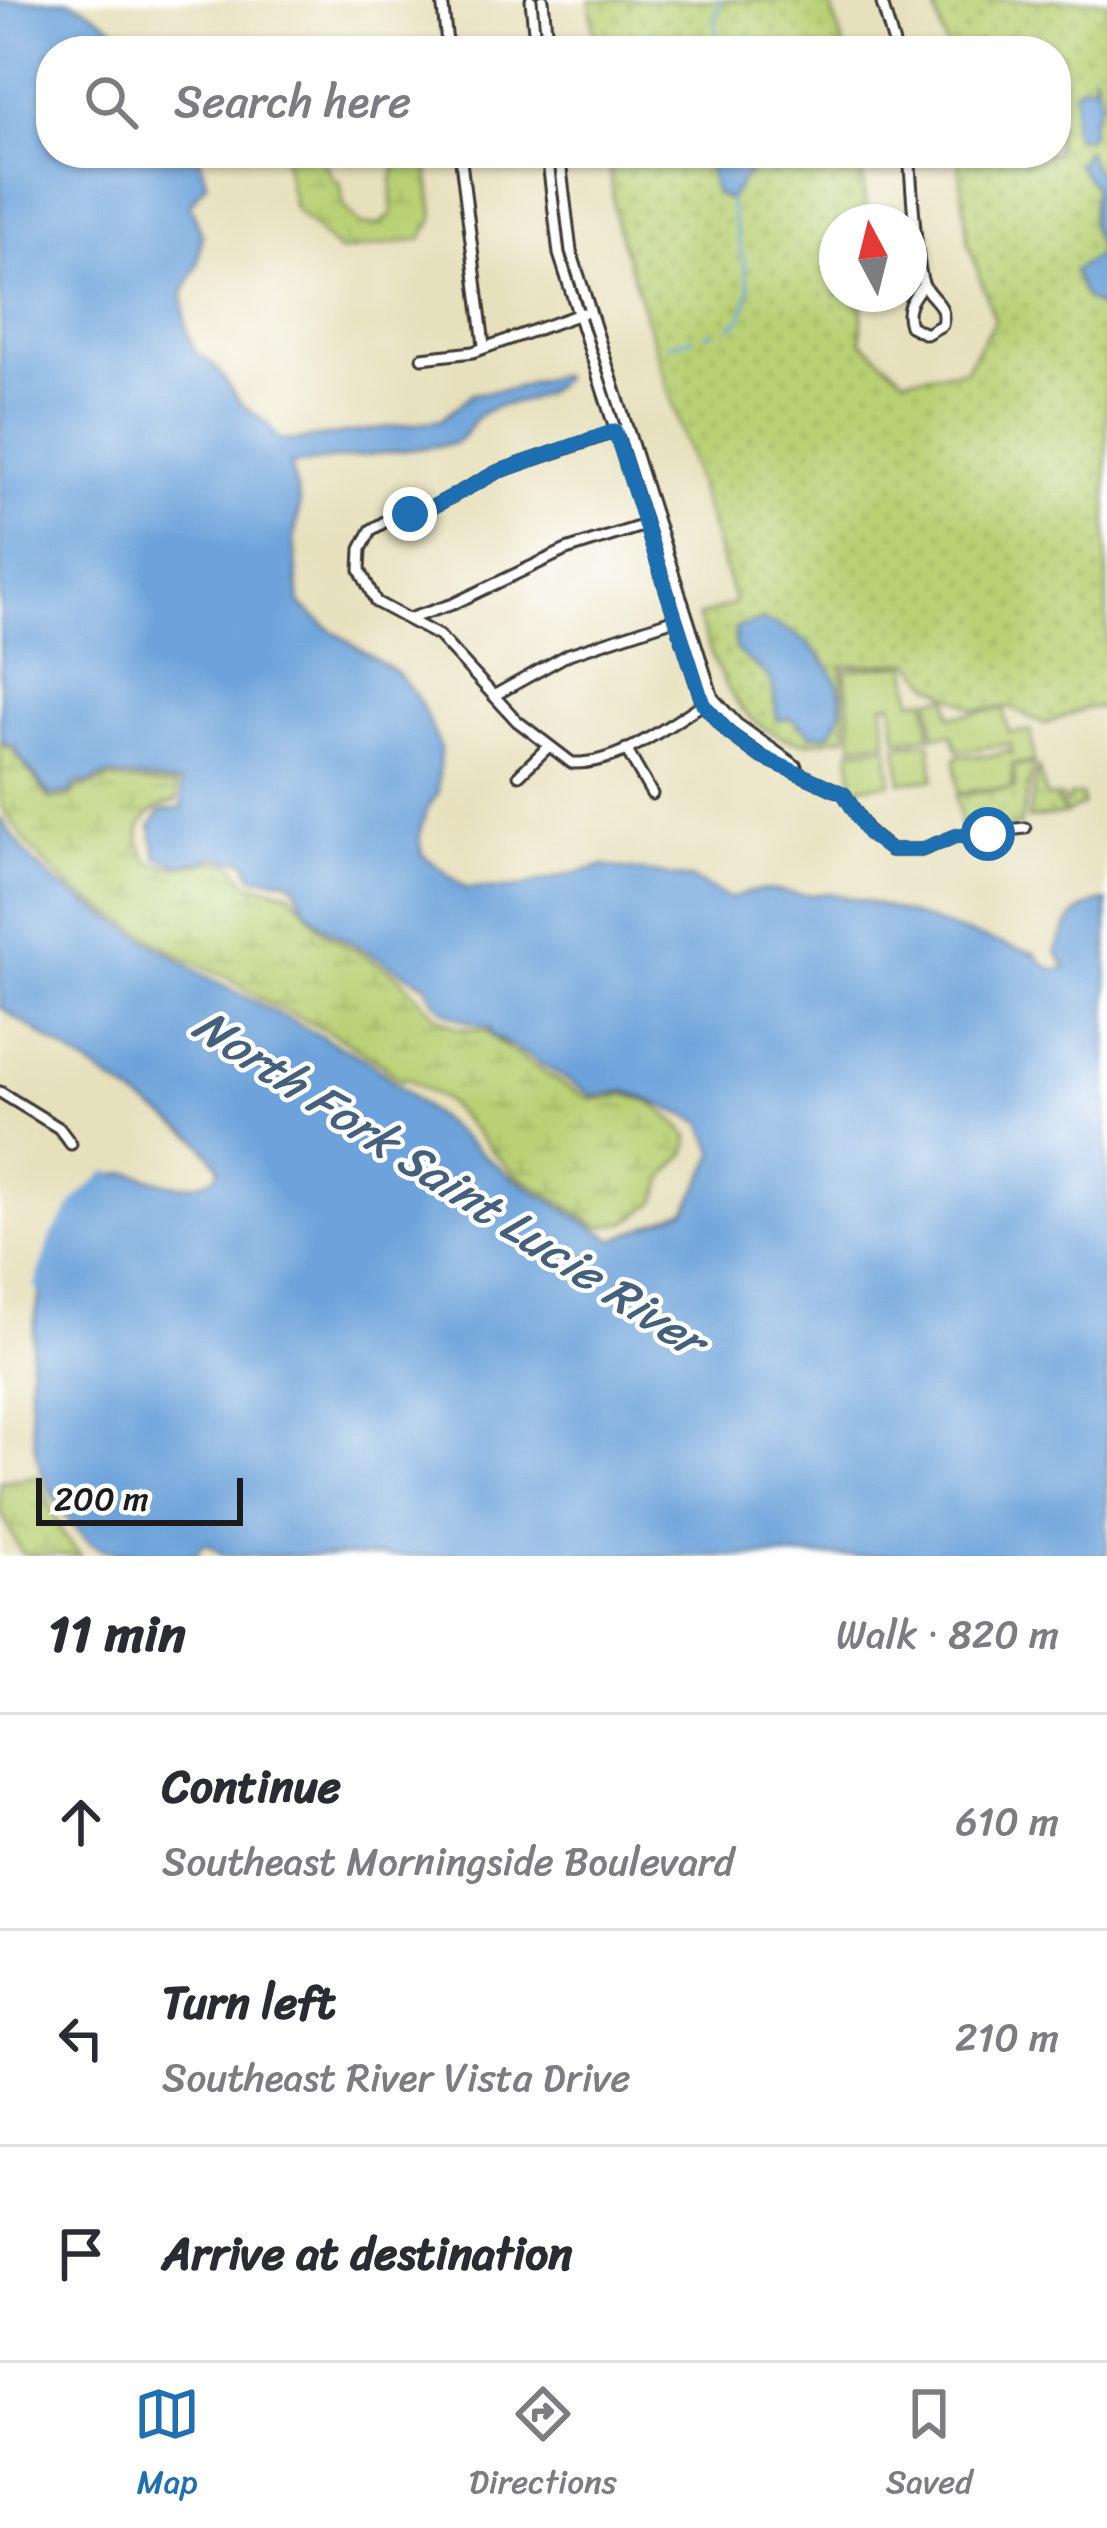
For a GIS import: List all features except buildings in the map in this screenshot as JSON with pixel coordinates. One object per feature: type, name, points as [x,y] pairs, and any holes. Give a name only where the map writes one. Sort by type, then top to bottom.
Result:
[{"type":"street","points":[[442,0],[446,36]]},
{"type":"street","points":[[531,0],[535,36]]},
{"type":"street","points":[[543,0],[547,36]]},
{"type":"street","points":[[881,0],[892,36]]},
{"type":"street","points":[[462,168],[484,345]]},
{"type":"street","points":[[550,168],[559,206]]},
{"type":"street","points":[[559,168],[559,254],[584,313],[708,701],[729,733],[760,756],[844,794],[868,833],[891,850],[921,850],[956,836],[1025,828]]},
{"type":"street","points":[[911,168],[914,204]]},
{"type":"street","points":[[923,284],[944,314],[941,325],[926,334],[910,326],[907,315],[908,305],[923,284]]},
{"type":"street","points":[[422,358],[473,352],[584,313]]},
{"type":"street","points":[[620,429],[497,472],[427,510],[386,520],[371,530],[361,549],[360,570],[376,602],[410,618],[461,655],[548,748],[572,764],[626,749],[708,701]]},
{"type":"street","points":[[410,618],[453,604],[566,550],[650,523]]},
{"type":"street","points":[[495,695],[569,654],[680,617]]},
{"type":"street","points":[[519,776],[548,748]]},
{"type":"street","points":[[626,749],[652,794]]},
{"type":"street","points":[[0,1093],[58,1128],[71,1144]]},
{"type":"green space","points":[[590,0],[829,0],[840,36],[594,36]]},
{"type":"green space","points":[[937,0],[1107,0],[1107,707],[1086,708],[1045,724],[1010,708],[974,709],[932,685],[912,662],[841,666],[847,736],[800,742],[759,725],[744,711],[721,677],[698,617],[735,603],[616,222],[610,168],[862,168],[865,204],[819,204],[819,312],[862,312],[861,341],[904,378],[965,370],[995,320],[968,243],[960,168],[1071,168],[1071,36],[943,36],[933,3]]},
{"type":"green space","points":[[286,168],[327,168],[340,182],[344,207],[360,225],[378,225],[392,215],[396,168],[428,168],[434,218],[421,239],[339,252],[294,208]]},
{"type":"green space","points":[[908,664],[912,700],[926,699],[930,736],[897,740],[892,703],[883,704],[887,741],[853,745],[845,670]]},
{"type":"green space","points":[[948,697],[950,716],[1003,709],[1009,733],[1031,731],[1034,762],[1013,764],[1011,789],[958,791],[958,756],[1012,754],[1011,744],[958,751],[952,734],[934,736],[930,699]]},
{"type":"green space","points":[[930,742],[934,779],[901,782],[897,745]]},
{"type":"green space","points":[[0,743],[13,750],[50,800],[70,797],[80,786],[108,779],[176,786],[177,801],[142,822],[139,840],[149,862],[171,866],[232,863],[247,884],[290,892],[324,932],[399,976],[435,1015],[457,1028],[487,1031],[535,1067],[590,1098],[627,1095],[662,1111],[689,1137],[687,1152],[665,1177],[656,1202],[627,1222],[600,1227],[513,1173],[445,1100],[406,1078],[401,1081],[335,1035],[182,957],[70,888],[32,850],[0,805]]},
{"type":"green space","points":[[888,746],[891,783],[853,787],[850,750]]},
{"type":"green space","points":[[1034,764],[1020,826],[961,829],[956,795],[1015,789],[1013,766]]},
{"type":"green space","points":[[1038,766],[1046,797],[1062,797],[1064,803],[1069,796],[1082,795],[1083,805],[1067,813],[1055,800],[1066,814],[1028,819]]},
{"type":"green space","points":[[38,1476],[63,1535],[81,1556],[22,1554],[0,1510],[0,1481]]},
{"type":"water","name":"North Fork Saint Lucie River","points":[[0,0],[68,0],[126,36],[36,36],[36,168],[202,168],[207,183],[190,204],[202,234],[198,264],[183,293],[186,329],[196,354],[218,370],[242,404],[277,438],[290,441],[441,420],[472,394],[559,375],[562,379],[541,395],[488,410],[453,444],[290,465],[300,503],[294,539],[300,604],[397,673],[419,700],[440,747],[438,793],[419,835],[422,854],[465,888],[511,889],[603,866],[692,879],[730,899],[770,890],[828,893],[1035,953],[1055,970],[1066,968],[1056,951],[1069,924],[1088,906],[1107,901],[1107,1556],[224,1556],[208,1544],[195,1556],[157,1556],[96,1547],[67,1518],[37,1456],[31,1355],[43,1279],[70,1216],[110,1177],[134,1174],[183,1185],[216,1176],[219,1166],[198,1139],[0,1007],[0,818],[30,859],[61,887],[202,974],[368,1061],[507,1174],[614,1240],[687,1210],[715,1154],[702,1122],[627,1091],[594,1096],[491,1034],[490,1028],[444,1010],[426,985],[327,929],[305,908],[288,880],[252,877],[245,861],[217,857],[180,865],[157,857],[151,825],[161,811],[183,808],[181,783],[108,775],[84,784],[79,781],[69,793],[51,796],[16,746],[7,746],[0,737]]},
{"type":"water","points":[[1094,72],[1101,101],[1091,133],[1076,137],[1074,92],[1081,85],[1094,84]]},
{"type":"water","points":[[1087,151],[1092,166],[1107,180],[1107,306],[1102,308],[1085,298],[1073,271],[1099,249],[1091,225],[1094,187],[1077,164]]},
{"type":"water","points":[[709,168],[751,168],[729,200],[715,194]]},
{"type":"water","points":[[759,621],[777,625],[812,648],[837,682],[839,718],[827,735],[811,734],[791,718],[777,720],[771,682],[735,649],[735,628]]},
{"type":"waterway","points":[[717,36],[721,0]]},
{"type":"waterway","points":[[729,200],[750,288],[742,318],[730,327]]},
{"type":"waterway","points":[[706,335],[713,332]]},
{"type":"waterway","points":[[667,345],[694,338]]},
{"type":"waterway","points":[[41,1286],[57,1238],[81,1202],[109,1177]]},
{"type":"route","points":[[410,514],[427,510],[497,472],[615,431],[703,704],[729,733],[760,756],[839,790],[868,833],[891,850],[921,850],[956,836],[988,834]]}]
